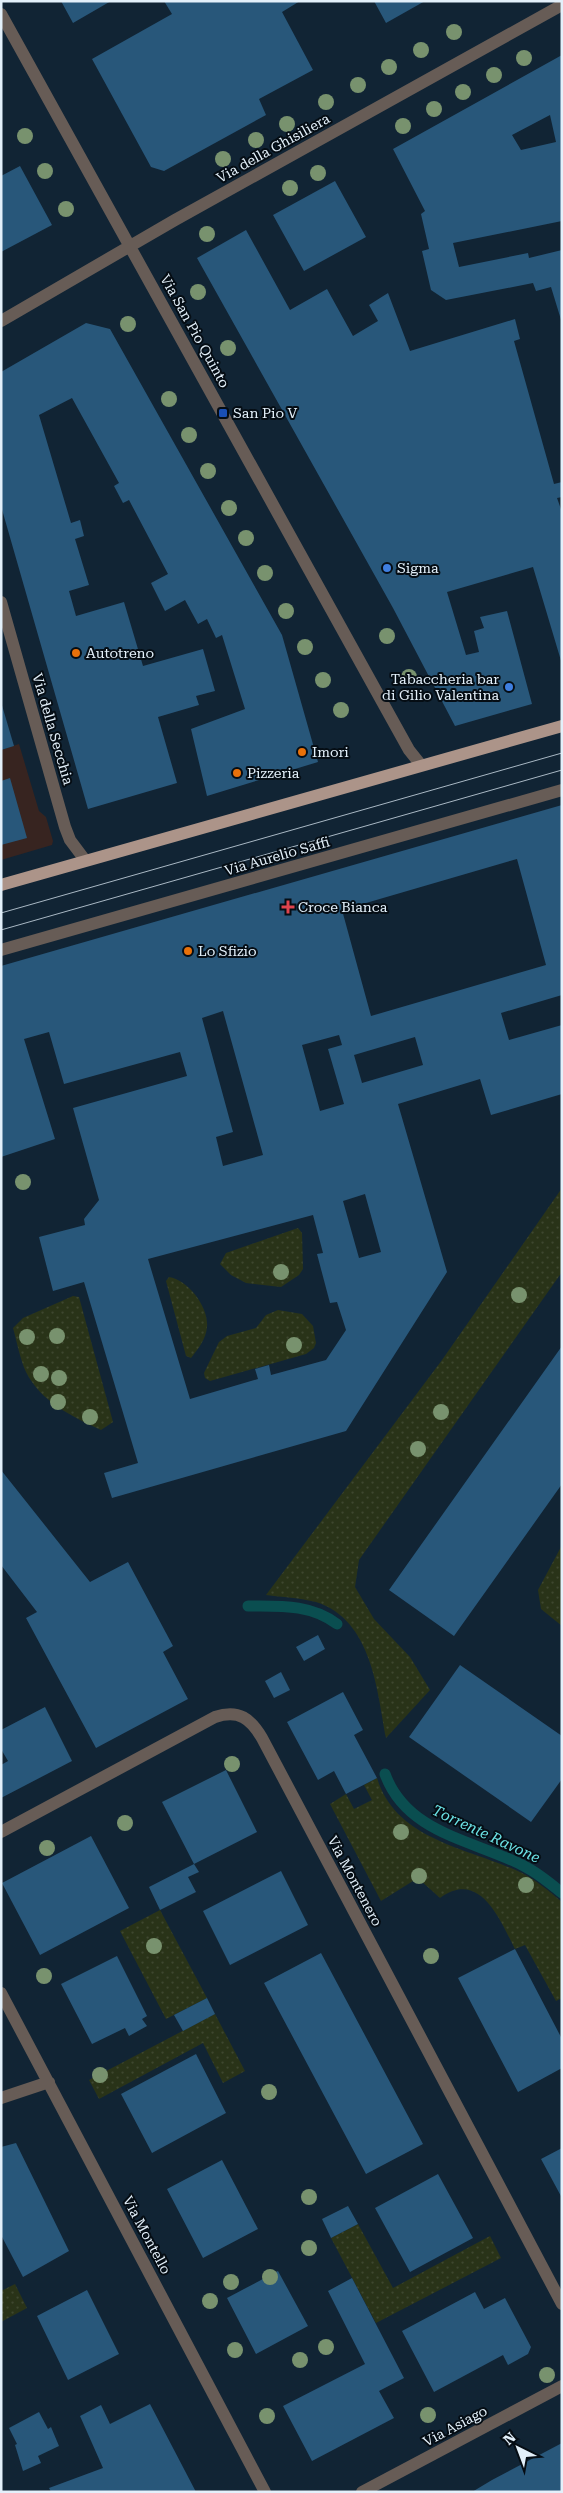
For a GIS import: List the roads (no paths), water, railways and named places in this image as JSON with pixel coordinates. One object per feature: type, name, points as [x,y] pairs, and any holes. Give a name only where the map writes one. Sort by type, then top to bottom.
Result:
[{"type":"main road","points":[[1,885],[562,726]]},
{"type":"street","name":"Via della Ghisiliera","points":[[1,321],[131,246],[562,5]]},
{"type":"street","name":"Via San Pio Quinto","points":[[1,14],[409,750],[421,765]]},
{"type":"street","name":"Via della Secchia","points":[[1,602],[64,827],[70,840],[85,860]]},
{"type":"street","name":"Via Aurelio Saffi","points":[[1,950],[562,790]]},
{"type":"street","name":"Via Montenero","points":[[1,1832],[215,1718],[234,1714],[249,1720],[267,1747],[562,2304]]},
{"type":"street","name":"Via Montello","points":[[1,1993],[265,2492]]},
{"type":"street","points":[[1,2098],[49,2082]]},
{"type":"street","name":"Via Asiago","points":[[362,2492],[562,2386]]},
{"type":"waterway","name":"Torrente Ravone","points":[[248,1606],[283,1606],[306,1610],[327,1617],[337,1624]]},
{"type":"waterway","name":"Torrente Ravone","points":[[385,1774],[395,1794],[409,1810],[425,1823],[444,1833],[524,1866],[562,1893]]},
{"type":"tram line","points":[[1,913],[562,753]]},
{"type":"tram line","points":[[1,930],[562,770]]},
{"type":"place","name":"San Pio V","points":[[223,413]]},
{"type":"place","name":"Sigma","points":[[387,568]]},
{"type":"place","name":"Autotreno","points":[[76,653]]},
{"type":"place","name":"Tabaccheria bar di Gilio Valentina","points":[[509,687]]},
{"type":"place","name":"Imori","points":[[302,752]]},
{"type":"place","name":"Pizzeria","points":[[237,773]]},
{"type":"place","name":"Croce Bianca","points":[[288,907]]},
{"type":"place","name":"Lo Sfizio","points":[[188,951]]}]
